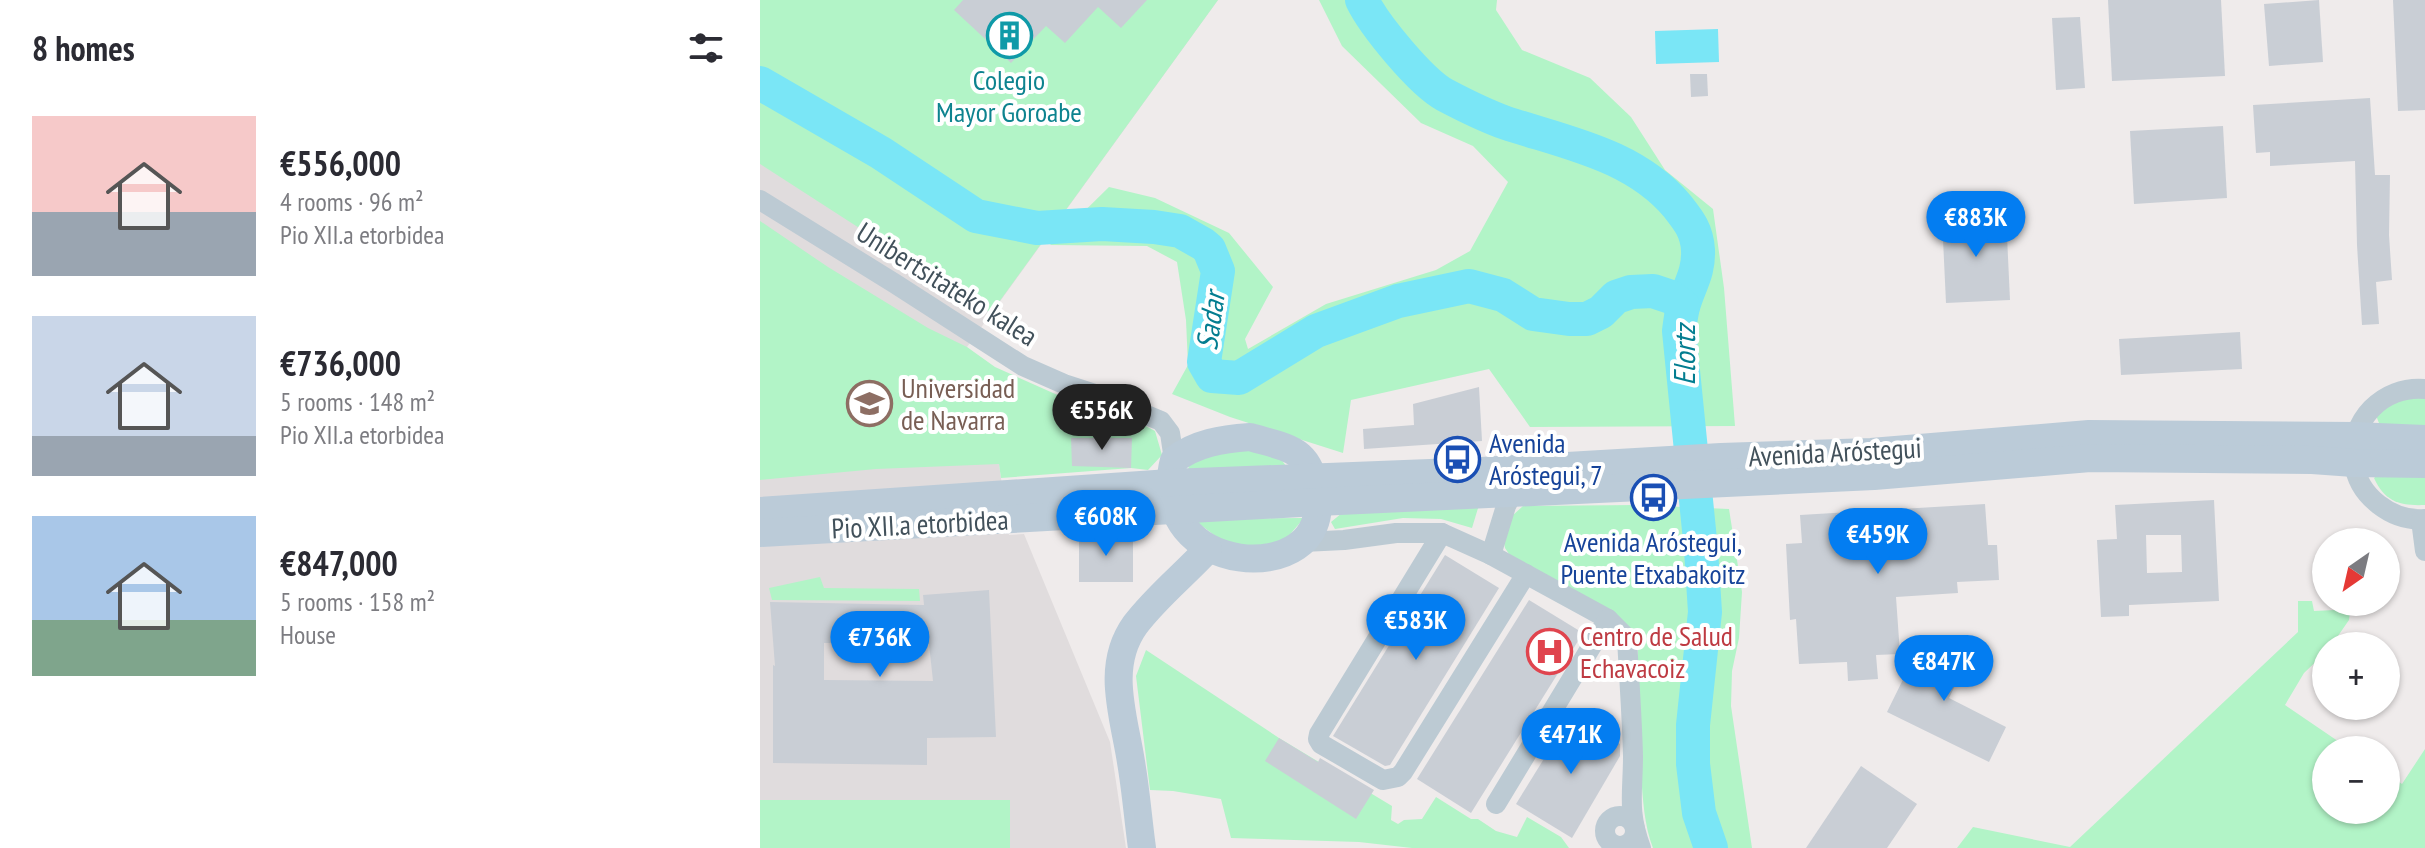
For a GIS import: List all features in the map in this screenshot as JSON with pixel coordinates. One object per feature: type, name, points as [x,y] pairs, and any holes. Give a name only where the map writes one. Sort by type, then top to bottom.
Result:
[{"type":"main road","points":[[1250,437],[1288,449],[1306,461],[1316,490],[1317,521],[1303,542],[1286,552],[1262,559],[1233,557],[1208,549],[1190,535],[1176,511],[1172,471],[1185,451],[1226,439],[1250,437]]},
{"type":"main road","name":"Avenida Aróstegui","points":[[1176,511],[1316,490],[1722,470],[1874,476],[2090,458],[2312,460],[2425,439]]},
{"type":"main road","name":"Avenida Aróstegui","points":[[2355,450],[2425,464]]},
{"type":"main road","name":"Avenida Aróstegui","points":[[1172,471],[1316,490],[1512,494],[1630,476]]},
{"type":"main road","name":"Pio XII.a etorbidea","points":[[760,511],[1172,471]]},
{"type":"main road","name":"Pio XII.a etorbidea","points":[[760,533],[1176,511]]},
{"type":"main road","points":[[1142,848],[1131,762],[1120,708],[1120,656],[1134,627],[1167,588],[1208,549]]},
{"type":"street","name":"Unibertsitateko kalea","points":[[760,200],[1023,366],[1161,421],[1170,433],[1172,471]]},
{"type":"street","points":[[2425,389],[2399,391],[2383,398],[2370,409],[2361,422],[2355,450],[2363,488],[2382,507],[2401,517],[2423,519],[2425,551]]},
{"type":"street","points":[[1491,555],[1512,494]]},
{"type":"street","points":[[1303,542],[1396,533],[1442,533],[1491,555],[1608,619],[1627,638],[1633,759],[1630,843]]},
{"type":"street","points":[[1442,533],[1319,734],[1321,744],[1383,780],[1391,780],[1403,772],[1526,574]]},
{"type":"street","points":[[1496,804],[1608,619]]},
{"type":"street","points":[[1630,843],[1630,821],[1621,816],[1608,822],[1631,788]]},
{"type":"shaded area","name":"Universidad de Navarra","points":[[760,0],[1218,0],[967,347],[999,464],[1009,535],[1024,534],[1110,742],[1126,848],[760,848]]},
{"type":"green space","points":[[760,0],[1218,0],[991,313],[760,164]]},
{"type":"green space","points":[[1319,0],[1497,0],[1496,10],[1522,50],[1590,78],[1631,117],[1665,170],[1713,209],[1724,288],[1735,426],[1530,427],[1489,369],[1351,400],[1343,453],[1230,417],[1172,394],[1188,365],[1186,320],[1177,262],[1147,246],[1050,245],[1109,187],[1155,198],[1229,233],[1273,287],[1245,339],[1248,349],[1326,304],[1436,270],[1470,251],[1508,182],[1473,146],[1421,123],[1342,46]]},
{"type":"green space","points":[[760,221],[828,267],[928,328],[967,347],[995,367],[1071,401],[1155,431],[1162,455],[1148,470],[1131,468],[1001,478],[999,464],[876,469],[760,480]]},
{"type":"green space","points":[[2419,397],[2425,399],[2425,427],[2380,426],[2376,415],[2397,401]]},
{"type":"green space","points":[[1234,446],[1278,455],[1286,466],[1188,472],[1189,463]]},
{"type":"green space","points":[[2379,474],[2425,476],[2425,505],[2408,505],[2388,497],[2374,478]]},
{"type":"green space","points":[[1482,495],[1472,528],[1441,519],[1403,518],[1335,529],[1331,522],[1342,513]]},
{"type":"green space","points":[[1637,505],[1729,509],[1742,592],[1731,706],[1752,848],[1653,848],[1646,821],[1641,775],[1638,639],[1626,628],[1511,557],[1505,548],[1502,533],[1512,516],[1523,506]]},
{"type":"green space","points":[[1304,518],[1281,545],[1227,545],[1193,519]]},
{"type":"green space","points":[[820,577],[824,588],[919,589],[920,601],[772,600],[769,588]]},
{"type":"green space","points":[[2298,601],[2312,601],[2312,616],[2349,616],[2341,632],[2312,632],[2312,665],[2285,705],[2330,736],[2312,736],[2312,824],[2400,824],[2400,783],[2402,784],[2425,749],[2425,848],[1957,848],[1973,827],[2070,847],[2298,632]]},
{"type":"green space","points":[[1146,650],[1279,738],[1392,806],[1391,820],[1398,824],[1404,820],[1422,819],[1436,797],[1471,819],[1478,819],[1496,831],[1517,837],[1527,817],[1561,837],[1569,848],[1412,848],[1359,842],[1231,838],[1221,799],[1150,790],[1136,676]]},
{"type":"green space","points":[[760,800],[1010,800],[1010,848],[760,848]]},
{"type":"water","points":[[1718,29],[1719,62],[1656,64],[1655,31]]},
{"type":"building","name":"Colegio Mayor Goroabe","points":[[963,0],[1147,0],[1121,28],[1098,7],[1065,43],[1046,26],[1011,63],[954,10]]},
{"type":"building","points":[[2108,0],[2221,0],[2225,76],[2112,81]]},
{"type":"building","points":[[2319,0],[2323,62],[2269,66],[2264,4]]},
{"type":"building","points":[[2393,0],[2425,0],[2425,110],[2398,111]]},
{"type":"building","points":[[2080,17],[2085,88],[2056,90],[2052,18]]},
{"type":"building","points":[[1690,74],[1707,74],[1708,96],[1691,97]]},
{"type":"building","points":[[2370,98],[2375,175],[2390,175],[2392,280],[2376,282],[2379,324],[2362,325],[2355,161],[2270,166],[2270,152],[2256,153],[2253,105]]},
{"type":"building","points":[[2223,126],[2227,198],[2134,204],[2130,131]]},
{"type":"building","points":[[2006,215],[2010,300],[1946,303],[1942,218]]},
{"type":"building","points":[[2240,332],[2242,369],[2121,375],[2119,339]]},
{"type":"building","points":[[1479,387],[1482,441],[1364,449],[1363,429],[1414,425],[1413,404]]},
{"type":"building","points":[[1071,438],[1132,438],[1131,468],[1072,466]]},
{"type":"building","points":[[2214,500],[2219,601],[2129,605],[2129,616],[2101,617],[2097,540],[2117,539],[2115,505]],"holes":[[[2146,535],[2181,535],[2182,572],[2147,573]]]},
{"type":"building","points":[[1985,504],[1988,545],[1997,545],[1999,580],[1957,582],[1958,593],[1896,597],[1900,654],[1876,655],[1878,679],[1848,681],[1847,662],[1799,664],[1796,619],[1790,620],[1786,544],[1802,543],[1800,515]]},
{"type":"building","points":[[1079,535],[1133,535],[1133,582],[1079,582]]},
{"type":"building","points":[[1445,555],[1499,588],[1390,765],[1385,766],[1333,736]]},
{"type":"building","points":[[989,590],[996,737],[927,738],[927,765],[773,763],[775,666],[770,602],[924,605],[923,595]],"holes":[[[824,643],[929,644],[933,681],[824,680]]]},
{"type":"building","points":[[1529,600],[1583,633],[1471,813],[1417,779]]},
{"type":"building","points":[[1950,643],[1971,653],[1949,698],[2006,727],[1989,762],[1887,712],[1920,645],[1943,656]]},
{"type":"building","points":[[1571,715],[1620,744],[1620,756],[1572,838],[1516,804]]},
{"type":"building","points":[[1279,738],[1374,790],[1356,819],[1265,761]]},
{"type":"building","points":[[1861,766],[1917,804],[1887,848],[1806,848]]},
{"type":"waterway","name":"Elortz","points":[[1362,0],[1399,52],[1445,95],[1498,120],[1621,163],[1661,189],[1678,207],[1694,232],[1698,250],[1697,266],[1683,307],[1679,331],[1705,612],[1693,725],[1693,764],[1699,813],[1711,848]]},
{"type":"waterway","name":"Sadar","points":[[760,83],[881,153],[976,216],[1037,228],[1102,224],[1154,227],[1180,231],[1203,244],[1209,249],[1218,271],[1204,362],[1212,376],[1239,378],[1316,331],[1398,301],[1469,286],[1503,295],[1533,314],[1569,319],[1587,319],[1601,312],[1616,297],[1631,292],[1653,291],[1671,297],[1683,306]]},
{"type":"place","name":"Colegio Mayor Goroabe","points":[[1009,35]]},
{"type":"place","name":"Universidad de Navarra","points":[[870,404]]},
{"type":"place","name":"Avenida Aróstegui, 7","points":[[1458,459]]},
{"type":"place","name":"Avenida Aróstegui, Puente Etxabakoitz","points":[[1653,498]]},
{"type":"place","name":"Centro de Salud Echavacoiz","points":[[1549,652]]}]
